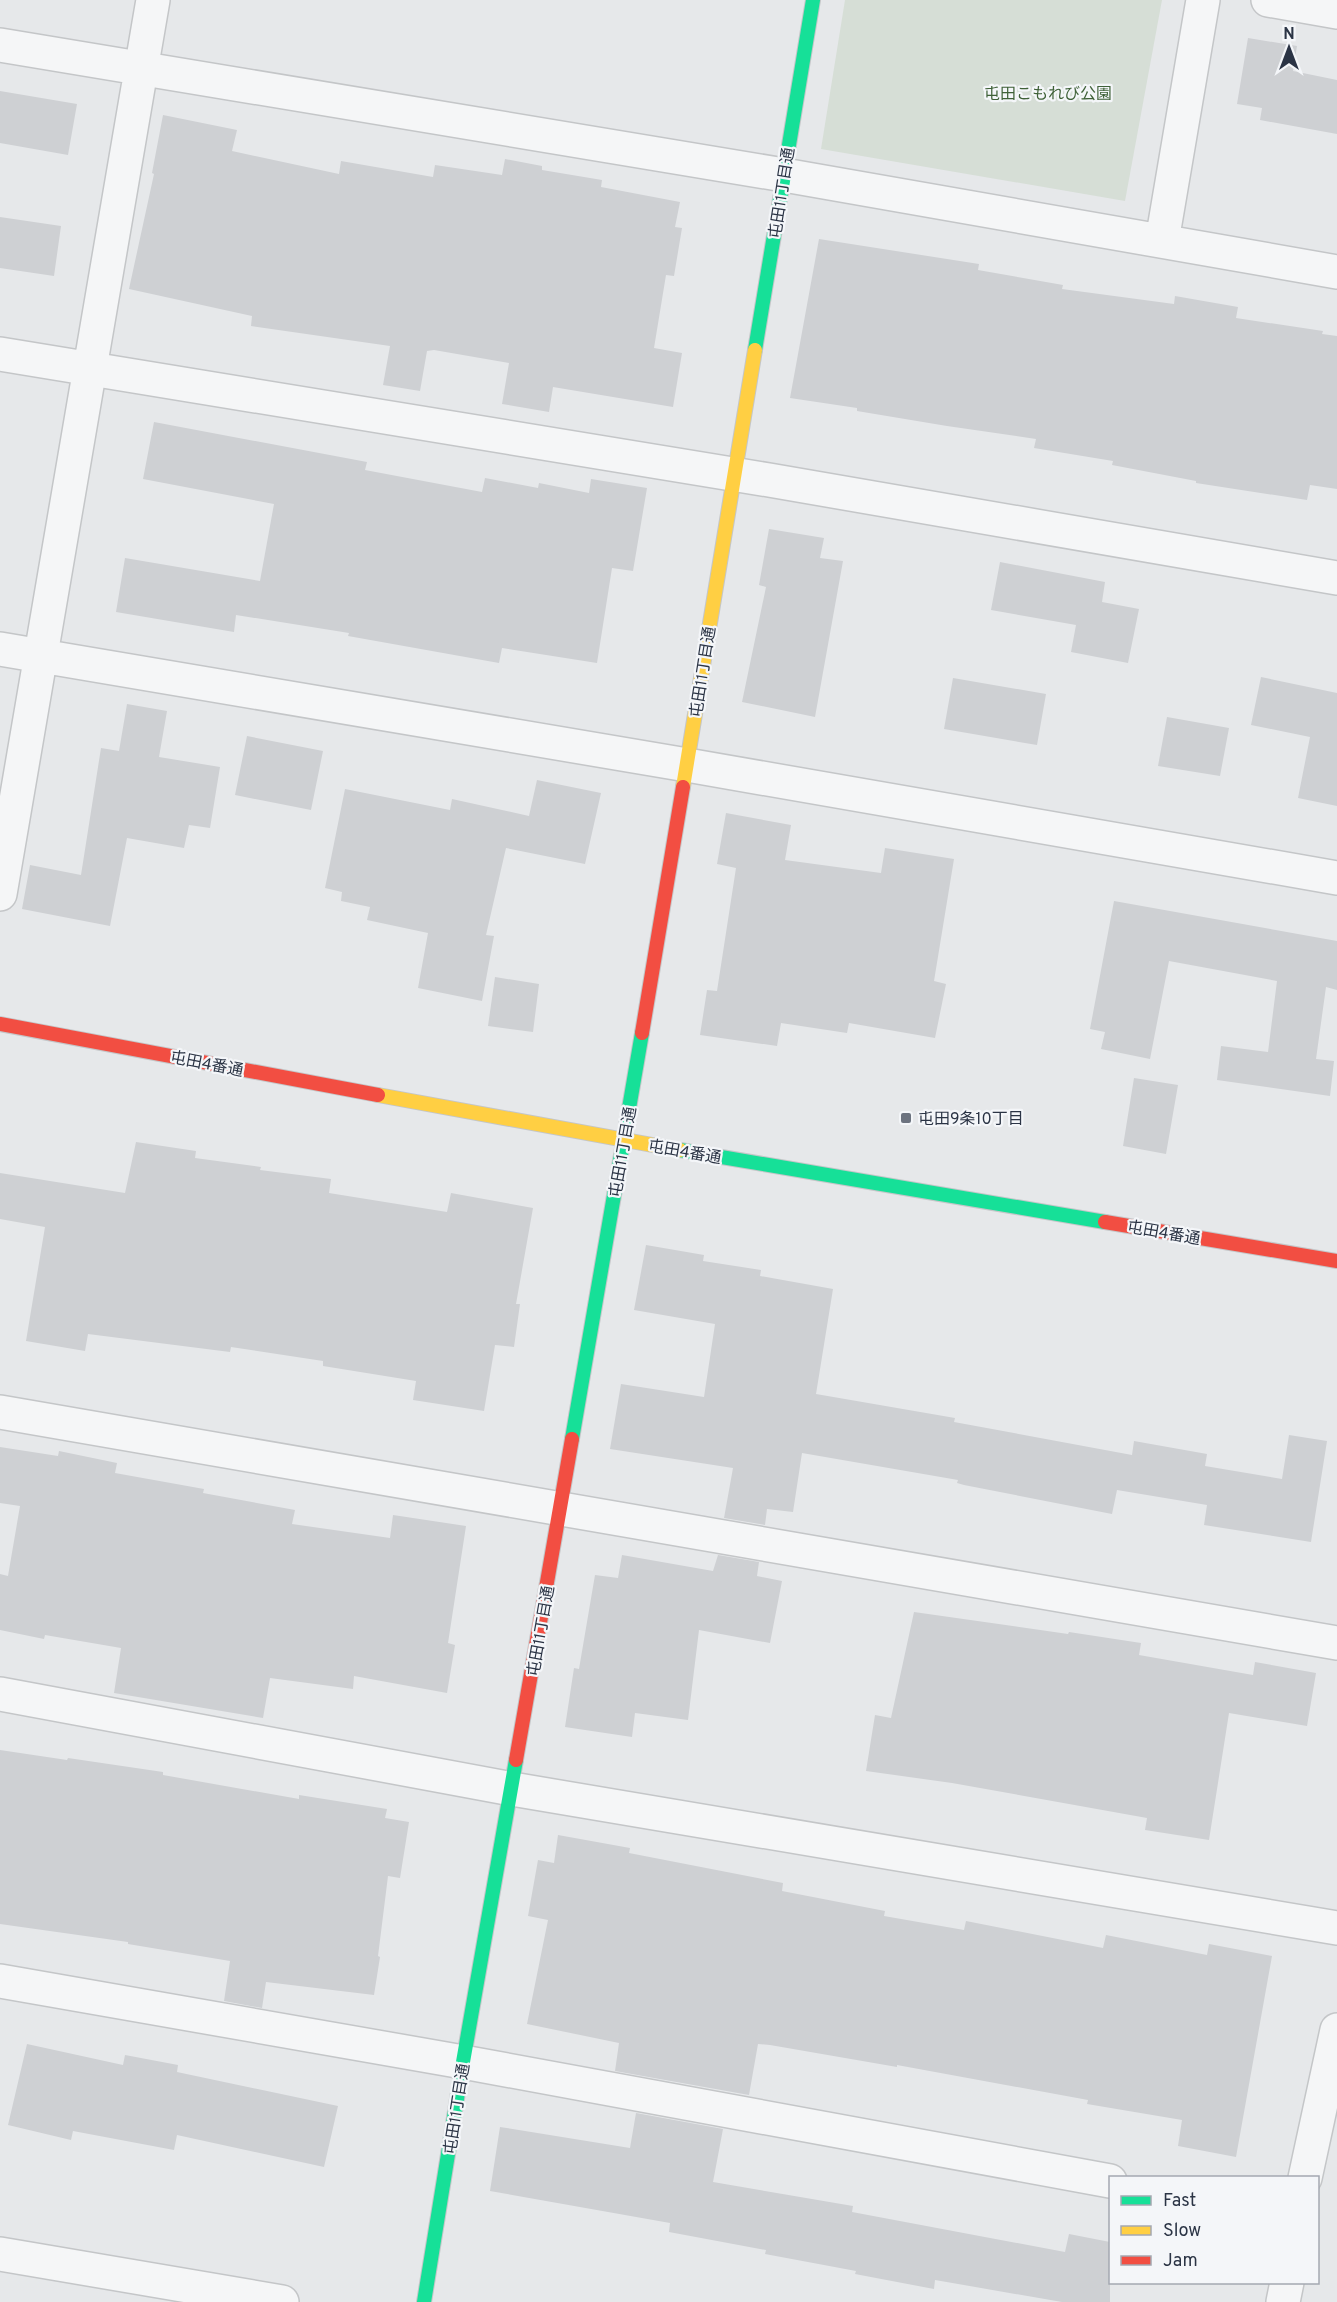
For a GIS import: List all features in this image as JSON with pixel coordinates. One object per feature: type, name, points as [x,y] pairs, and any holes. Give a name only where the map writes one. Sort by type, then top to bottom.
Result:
[{"type":"street","points":[[0,894],[153,0]]},
{"type":"street","name":"屯田11丁目通","points":[[424,2302],[463,2062],[624,1141],[813,0]]},
{"type":"street","points":[[1162,241],[1203,0]]},
{"type":"street","points":[[1268,0],[1337,12]]},
{"type":"street","points":[[0,45],[783,175],[1337,272]]},
{"type":"street","points":[[0,354],[734,475],[1337,578]]},
{"type":"street","points":[[0,649],[1337,878]]},
{"type":"street","name":"屯田4番通","points":[[0,1024],[624,1141],[1337,1261]]},
{"type":"street","points":[[0,1412],[561,1511],[1337,1643]]},
{"type":"street","points":[[0,1694],[512,1788],[1337,1928]]},
{"type":"street","points":[[0,1981],[463,2062],[1109,2181]]},
{"type":"street","points":[[1305,2176],[1337,2030]]},
{"type":"street","points":[[0,2254],[282,2302]]},
{"type":"street","points":[[1283,2302],[1287,2284]]},
{"type":"green space","name":"屯田こもれび公園","points":[[845,0],[1162,0],[1125,201],[821,149]]},
{"type":"building","points":[[1248,38],[1297,46],[1293,71],[1337,80],[1337,134],[1260,120],[1262,108],[1237,104]]},
{"type":"building","points":[[0,91],[77,104],[68,155],[0,143]]},
{"type":"building","points":[[163,115],[237,130],[232,151],[339,174],[341,161],[433,177],[435,165],[502,175],[505,159],[542,166],[542,170],[602,180],[601,187],[680,202],[675,227],[682,228],[674,276],[666,275],[654,348],[682,353],[673,407],[553,387],[549,412],[502,404],[509,363],[434,350],[427,351],[420,391],[383,385],[390,346],[251,326],[252,316],[129,289],[154,174],[152,173]]},
{"type":"building","points":[[0,217],[61,226],[54,276],[0,268]]},
{"type":"building","points":[[819,239],[979,264],[978,270],[1063,285],[1062,289],[1174,304],[1175,296],[1238,307],[1236,318],[1323,331],[1322,334],[1337,336],[1337,489],[1310,485],[1307,500],[1196,483],[1196,481],[1112,465],[1113,461],[1034,448],[1036,439],[857,411],[857,408],[790,398]]},
{"type":"building","points":[[154,422],[367,462],[365,470],[482,492],[485,478],[538,488],[539,483],[589,493],[591,479],[647,488],[633,571],[612,568],[597,663],[502,648],[499,663],[348,636],[349,633],[236,615],[234,632],[116,612],[125,558],[260,581],[274,504],[143,479]]},
{"type":"building","points":[[769,529],[824,538],[820,558],[843,561],[815,717],[742,702],[766,587],[759,585]]},
{"type":"building","points":[[1000,562],[1105,582],[1102,602],[1139,609],[1128,663],[1071,652],[1076,625],[991,610]]},
{"type":"building","points":[[1261,677],[1337,693],[1337,806],[1298,798],[1310,737],[1251,725]]},
{"type":"building","points":[[953,678],[1046,694],[1037,745],[944,729]]},
{"type":"building","points":[[127,704],[167,711],[159,757],[220,767],[210,828],[189,825],[184,848],[127,838],[110,926],[22,909],[30,865],[81,875],[101,748],[119,751]]},
{"type":"building","points":[[1167,717],[1229,728],[1220,776],[1158,766]]},
{"type":"building","points":[[247,736],[323,751],[311,810],[235,795]]},
{"type":"building","points":[[537,780],[601,793],[585,864],[506,848],[486,935],[494,936],[482,1001],[418,988],[428,933],[367,920],[370,907],[341,901],[342,892],[325,888],[345,789],[450,810],[452,799],[529,816]]},
{"type":"building","points":[[726,813],[791,825],[785,860],[881,873],[885,848],[954,859],[934,981],[946,984],[935,1038],[849,1023],[847,1033],[781,1023],[777,1046],[700,1035],[707,990],[717,991],[736,868],[717,864]]},
{"type":"building","points":[[1114,901],[1337,941],[1337,990],[1326,987],[1316,1059],[1334,1061],[1330,1096],[1217,1080],[1221,1046],[1268,1052],[1277,981],[1169,961],[1150,1059],[1101,1049],[1105,1032],[1090,1029]]},
{"type":"building","points":[[495,977],[539,984],[533,1032],[488,1026]]},
{"type":"building","points":[[1134,1078],[1178,1085],[1166,1154],[1123,1146]]},
{"type":"building","points":[[136,1142],[196,1151],[195,1158],[261,1167],[260,1170],[331,1179],[329,1193],[447,1212],[451,1193],[533,1208],[516,1304],[520,1304],[514,1347],[495,1345],[484,1411],[413,1400],[416,1381],[323,1366],[323,1361],[231,1347],[230,1352],[88,1334],[85,1351],[26,1341],[45,1227],[0,1219],[0,1173],[125,1193]]},
{"type":"building","points":[[646,1245],[704,1255],[703,1261],[761,1270],[760,1276],[833,1289],[816,1394],[955,1418],[954,1422],[1132,1455],[1134,1441],[1207,1454],[1205,1466],[1282,1479],[1289,1435],[1327,1441],[1311,1542],[1204,1525],[1207,1505],[1117,1490],[1112,1514],[964,1485],[957,1483],[958,1480],[802,1453],[793,1512],[767,1509],[765,1525],[724,1518],[733,1468],[610,1449],[621,1384],[704,1397],[715,1324],[634,1310]]},
{"type":"building","points":[[0,1447],[58,1456],[59,1451],[117,1463],[115,1473],[204,1489],[203,1493],[295,1510],[292,1524],[390,1538],[393,1515],[466,1526],[448,1643],[455,1645],[447,1693],[354,1676],[353,1689],[270,1678],[263,1718],[114,1693],[121,1648],[45,1635],[44,1639],[0,1630],[0,1574],[8,1576],[20,1506],[0,1503]]},
{"type":"building","points":[[622,1555],[713,1571],[718,1555],[759,1562],[757,1576],[782,1581],[770,1643],[699,1630],[688,1720],[635,1713],[632,1737],[565,1727],[574,1668],[579,1669],[595,1575],[618,1578]]},
{"type":"building","points":[[914,1612],[1141,1643],[1139,1655],[1253,1675],[1255,1662],[1316,1673],[1307,1726],[1229,1713],[1209,1840],[1145,1830],[1147,1818],[952,1783],[866,1771],[875,1715],[891,1718]]},
{"type":"building","points":[[0,1750],[163,1772],[163,1775],[299,1799],[299,1795],[387,1809],[385,1818],[409,1822],[400,1878],[388,1876],[374,1995],[266,1982],[262,2008],[224,2001],[230,1961],[128,1944],[128,1942],[0,1924]]},
{"type":"building","points":[[558,1835],[630,1848],[629,1853],[783,1883],[782,1891],[885,1911],[884,1916],[964,1930],[966,1921],[1103,1948],[1106,1935],[1207,1955],[1209,1944],[1272,1956],[1236,2157],[1178,2146],[1182,2120],[1087,2104],[1088,2100],[897,2065],[897,2067],[770,2045],[758,2044],[749,2095],[615,2071],[619,2043],[527,2024],[548,1920],[528,1916],[538,1860],[554,1863]]},
{"type":"building","points":[[27,2044],[123,2065],[125,2055],[178,2065],[177,2072],[338,2106],[324,2167],[177,2135],[174,2150],[73,2131],[71,2140],[8,2125]]},
{"type":"building","points":[[636,2113],[723,2129],[713,2182],[853,2206],[852,2212],[1065,2252],[1069,2234],[1109,2242],[1110,2302],[1062,2302],[935,2280],[934,2289],[855,2274],[856,2271],[765,2254],[766,2250],[669,2232],[670,2223],[490,2191],[500,2127],[630,2148]]},
{"type":"traffic: fast","points":[[755,350],[813,0]]},
{"type":"traffic: fast","points":[[572,1439],[642,1033]]},
{"type":"traffic: fast","points":[[680,1150],[1105,1222]]},
{"type":"traffic: fast","points":[[424,2302],[516,1760]]},
{"type":"traffic: slow","points":[[683,787],[755,350]]},
{"type":"traffic: slow","points":[[378,1095],[680,1150]]},
{"type":"traffic: jam","points":[[642,1033],[683,787]]},
{"type":"traffic: jam","points":[[0,1024],[378,1095]]},
{"type":"traffic: jam","points":[[1105,1222],[1337,1261]]},
{"type":"traffic: jam","points":[[516,1760],[572,1439]]},
{"type":"place","name":"屯田9条10丁目","points":[[906,1118]]}]
